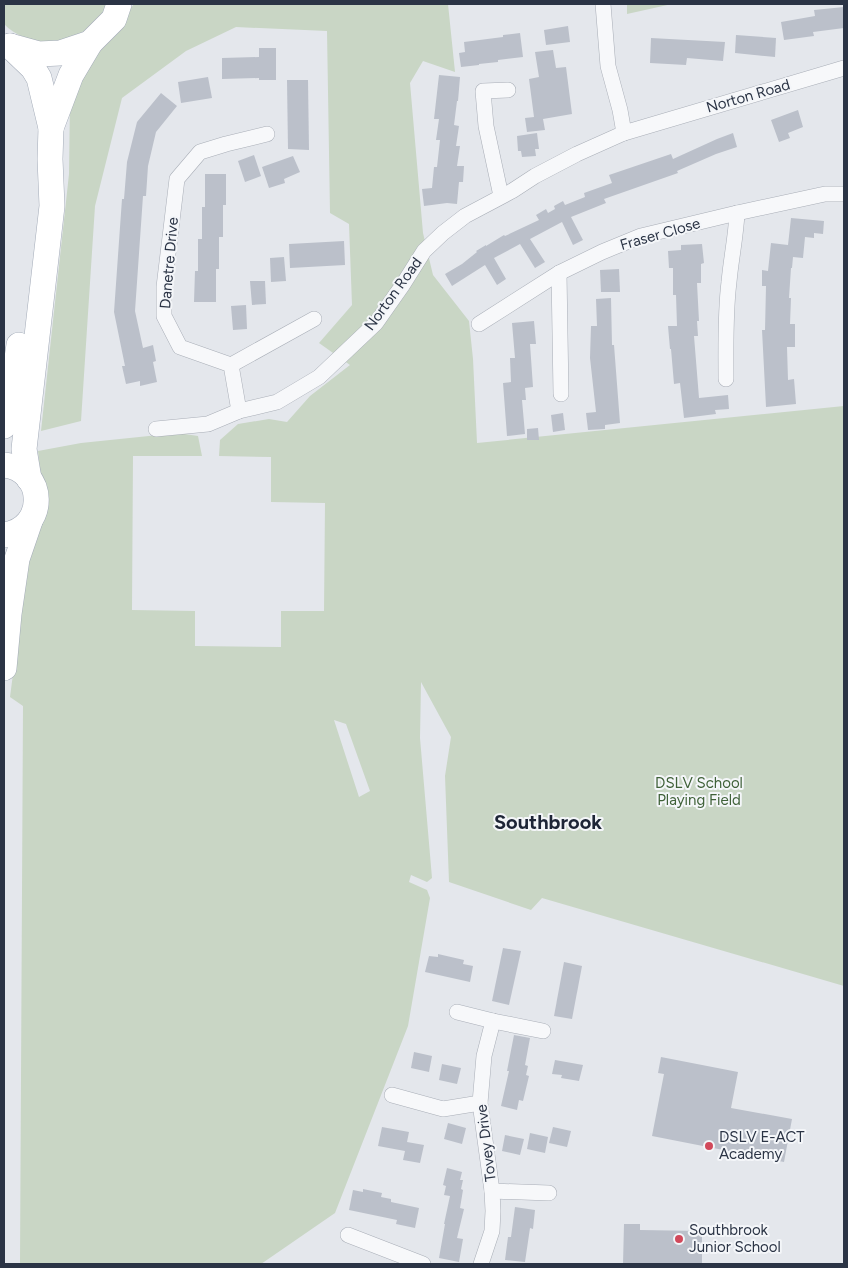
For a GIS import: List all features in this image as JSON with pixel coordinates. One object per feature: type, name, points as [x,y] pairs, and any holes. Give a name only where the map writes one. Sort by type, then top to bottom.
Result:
[{"type":"main road","points":[[51,128],[71,75],[90,43],[114,19],[119,4]]},
{"type":"main road","points":[[7,44],[39,54],[60,53],[90,43]]},
{"type":"main road","points":[[7,44],[33,68],[39,78],[51,128],[52,206],[24,449],[29,479]]},
{"type":"main road","points":[[4,426],[8,417],[16,369],[38,203],[50,159]]},
{"type":"main road","points":[[4,466],[20,471],[29,479],[36,493],[34,512],[17,559],[4,668]]},
{"type":"main road","points":[[4,535],[12,534],[30,521]]},
{"type":"street","points":[[602,4],[608,66],[624,133]]},
{"type":"street","name":"Norton Road","points":[[156,429],[208,424],[239,411],[278,402],[320,377],[376,323],[424,251],[442,233],[465,216],[512,191],[535,176],[577,154],[624,133],[844,68]]},
{"type":"street","points":[[501,196],[486,126],[483,92],[508,90]]},
{"type":"street","name":"Danetre Drive","points":[[231,365],[180,347],[164,316],[164,287],[177,179],[200,152],[267,134]]},
{"type":"street","name":"Fraser Close","points":[[479,324],[559,273],[640,236],[825,194],[844,194]]},
{"type":"street","points":[[726,378],[726,324],[737,213]]},
{"type":"street","points":[[559,273],[561,394]]},
{"type":"street","points":[[239,411],[231,365],[314,319]]},
{"type":"street","points":[[457,1012],[543,1031]]},
{"type":"street","name":"Tovey Drive","points":[[481,1264],[492,1231],[493,1211],[480,1104],[484,1056],[493,1021]]},
{"type":"street","points":[[392,1095],[443,1109],[480,1104]]},
{"type":"street","points":[[492,1191],[549,1193]]},
{"type":"street","points":[[348,1235],[423,1264]]},
{"type":"green space","points":[[4,4],[107,4],[99,18],[75,36],[45,41],[30,39],[16,33],[4,24]]},
{"type":"green space","name":"DSLV School Playing Field","points":[[134,4],[448,4],[455,72],[423,61],[410,83],[423,233],[433,275],[469,321],[473,359],[477,443],[844,406],[844,986],[542,898],[531,910],[449,882],[445,776],[451,737],[421,682],[420,738],[432,878],[427,882],[411,875],[409,882],[427,890],[430,898],[408,1026],[335,1213],[261,1264],[20,1264],[23,706],[10,697],[29,551],[43,498],[38,451],[81,443],[178,433],[198,436],[202,456],[133,456],[132,610],[195,611],[195,646],[281,647],[281,611],[324,611],[325,503],[271,502],[271,457],[219,456],[220,440],[238,424],[269,419],[287,422],[310,396],[350,365],[319,343],[352,305],[349,224],[330,213],[327,31],[236,27],[186,51],[122,98],[95,206],[81,421],[41,431],[69,174],[70,99],[98,51]],"holes":[[[334,720],[346,724],[370,791],[359,797]]]},
{"type":"green space","points":[[627,4],[672,4],[627,14]]},
{"type":"building","points":[[844,7],[844,28],[813,32],[814,36],[784,40],[781,22],[815,16],[814,10]]},
{"type":"building","points":[[568,26],[570,42],[546,45],[544,30]]},
{"type":"building","points":[[520,33],[523,57],[461,67],[459,53],[465,52],[464,42]]},
{"type":"building","points":[[736,35],[776,38],[775,57],[735,53]]},
{"type":"building","points":[[651,38],[725,42],[723,61],[687,58],[686,65],[650,63]]},
{"type":"building","points":[[259,48],[276,48],[276,80],[259,80],[259,78],[222,79],[222,58],[259,57]]},
{"type":"building","points":[[553,50],[556,68],[566,67],[572,114],[543,119],[545,130],[527,132],[525,118],[534,117],[529,79],[539,77],[535,52]]},
{"type":"building","points":[[439,75],[460,77],[454,125],[459,126],[456,146],[460,146],[457,166],[464,166],[463,182],[459,182],[457,204],[447,203],[424,206],[422,189],[432,188],[434,167],[437,167],[440,140],[436,140],[439,119],[434,119]]},
{"type":"building","points":[[208,77],[212,98],[181,103],[178,82]]},
{"type":"building","points":[[287,80],[308,80],[309,150],[288,149]]},
{"type":"building","points":[[161,93],[177,106],[156,132],[148,166],[146,196],[143,196],[135,311],[143,348],[153,345],[156,361],[153,362],[157,382],[140,386],[140,381],[126,384],[122,366],[125,366],[114,312],[122,199],[124,199],[127,162],[137,122]]},
{"type":"building","points":[[798,110],[803,127],[788,133],[790,138],[779,142],[771,120]]},
{"type":"building","points":[[537,133],[539,149],[535,149],[536,156],[522,157],[521,151],[518,151],[517,136]]},
{"type":"building","points":[[733,133],[737,147],[677,171],[678,173],[604,199],[606,203],[571,217],[583,240],[573,245],[562,222],[530,239],[545,262],[535,268],[520,244],[494,258],[506,279],[497,285],[485,265],[452,286],[445,274],[462,264],[476,251],[486,245],[539,220],[536,215],[546,209],[548,213],[555,209],[554,206],[563,201],[565,205],[585,197],[584,193],[612,183],[609,175],[671,154],[673,159]]},
{"type":"building","points":[[254,155],[261,176],[245,182],[238,161]]},
{"type":"building","points":[[293,156],[300,172],[284,179],[285,183],[269,188],[262,167]]},
{"type":"building","points":[[205,174],[226,174],[226,205],[223,205],[223,237],[219,237],[219,269],[216,269],[216,302],[194,302],[195,271],[198,271],[198,239],[202,239],[202,207],[205,207]]},
{"type":"building","points":[[791,218],[824,221],[823,234],[814,233],[814,238],[805,237],[803,258],[793,257],[791,268],[790,324],[795,324],[795,347],[787,347],[788,380],[794,379],[796,404],[766,407],[762,330],[765,330],[766,286],[762,286],[762,270],[768,271],[771,243],[788,245]]},
{"type":"building","points":[[344,241],[345,265],[290,268],[289,244]]},
{"type":"building","points":[[702,244],[704,263],[701,264],[701,283],[697,283],[698,336],[694,336],[699,398],[728,395],[729,409],[715,410],[716,414],[684,418],[680,383],[674,384],[670,349],[668,326],[677,326],[676,295],[673,295],[673,268],[669,268],[668,251],[681,250],[681,245]]},
{"type":"building","points":[[284,257],[286,281],[271,282],[270,258]]},
{"type":"building","points":[[619,269],[620,292],[601,292],[600,270]]},
{"type":"building","points":[[250,281],[265,281],[266,304],[252,305]]},
{"type":"building","points":[[611,298],[612,345],[614,345],[620,423],[605,425],[605,429],[588,430],[586,413],[596,412],[590,358],[591,326],[597,326],[596,299]]},
{"type":"building","points":[[246,305],[247,329],[233,330],[231,306]]},
{"type":"building","points":[[534,321],[536,344],[530,344],[533,387],[525,388],[526,400],[522,400],[525,434],[507,436],[503,383],[511,382],[510,358],[515,358],[512,323]]},
{"type":"building","points":[[563,413],[565,430],[553,432],[551,415]]},
{"type":"building","points":[[538,428],[539,440],[527,440],[527,429]]},
{"type":"building","points":[[503,948],[521,951],[509,1005],[492,1001]]},
{"type":"building","points":[[438,954],[464,960],[463,964],[473,966],[470,982],[425,972],[429,956],[438,957]]},
{"type":"building","points":[[564,962],[582,966],[572,1019],[554,1016]]},
{"type":"building","points":[[514,1035],[530,1038],[525,1065],[528,1066],[526,1075],[529,1076],[523,1101],[519,1100],[517,1110],[501,1106],[509,1071],[507,1071]]},
{"type":"building","points":[[414,1052],[432,1056],[429,1072],[411,1068]]},
{"type":"building","points":[[661,1057],[738,1072],[731,1108],[792,1119],[784,1162],[652,1136],[664,1074],[658,1073]]},
{"type":"building","points":[[555,1060],[583,1065],[579,1081],[561,1078],[562,1075],[552,1074]]},
{"type":"building","points":[[442,1064],[461,1068],[457,1084],[439,1080]]},
{"type":"building","points":[[448,1123],[466,1128],[462,1144],[444,1139]]},
{"type":"building","points":[[382,1127],[409,1132],[407,1142],[424,1145],[420,1163],[403,1160],[405,1151],[378,1146]]},
{"type":"building","points":[[553,1127],[571,1131],[567,1147],[549,1143]]},
{"type":"building","points":[[530,1133],[548,1137],[545,1153],[527,1149]]},
{"type":"building","points":[[505,1135],[524,1139],[520,1155],[502,1151]]},
{"type":"building","points":[[447,1168],[462,1172],[460,1180],[463,1180],[461,1189],[463,1190],[460,1208],[464,1209],[457,1238],[463,1239],[459,1262],[439,1258],[450,1196],[444,1195],[446,1186],[443,1185]]},
{"type":"building","points":[[363,1189],[382,1193],[381,1197],[391,1199],[391,1202],[419,1208],[415,1228],[396,1224],[397,1220],[349,1210],[353,1190],[363,1192]]},
{"type":"building","points":[[515,1207],[535,1210],[533,1229],[530,1228],[525,1262],[505,1260],[508,1237],[511,1237]]},
{"type":"building","name":"Southbrook Junior School","points":[[624,1224],[640,1224],[640,1230],[702,1231],[702,1264],[623,1264]]},
{"type":"place","name":"DSLV E-ACT Academy","points":[[709,1146]]},
{"type":"place","name":"Southbrook Junior School","points":[[679,1239]]},
{"type":"district","name":"Southbrook","points":[[548,822]]}]
